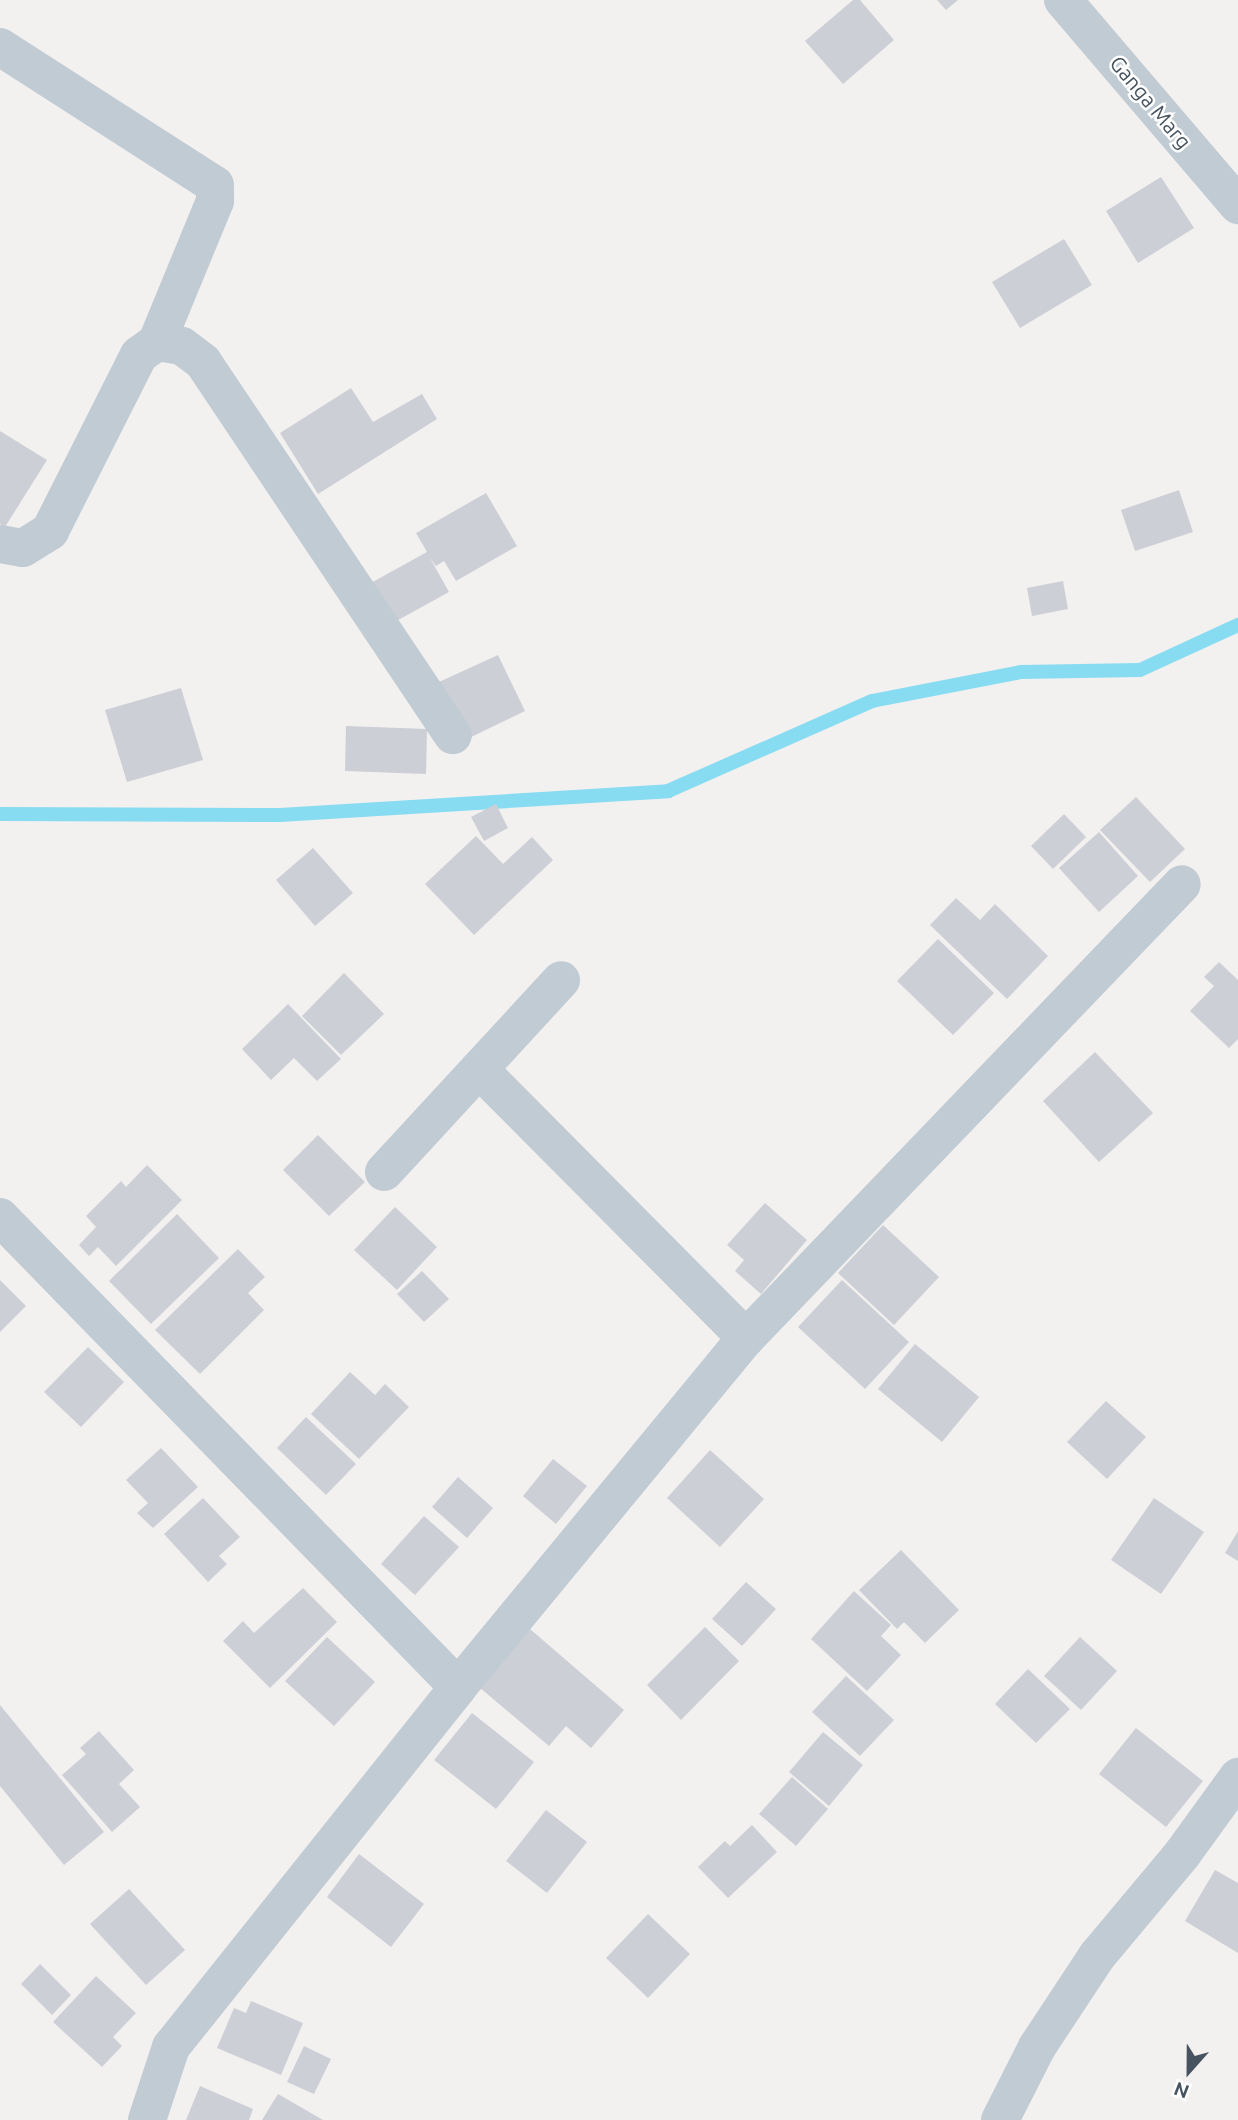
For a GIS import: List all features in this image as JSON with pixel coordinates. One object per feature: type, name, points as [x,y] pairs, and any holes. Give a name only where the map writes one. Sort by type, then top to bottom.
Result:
[{"type":"street","name":"Ganga Marg","points":[[1063,0],[1238,205]]},
{"type":"street","points":[[0,47],[215,185],[215,201],[157,342],[139,355],[127,376],[50,531],[23,548],[0,544]]},
{"type":"street","points":[[157,342],[182,346],[203,362],[453,735]]},
{"type":"street","points":[[147,2120],[171,2047],[458,1687],[746,1338],[1182,884]]},
{"type":"street","points":[[384,1172],[561,980]]},
{"type":"street","points":[[479,1069],[746,1338]]},
{"type":"street","points":[[0,1217],[458,1687]]},
{"type":"street","points":[[1000,2120],[1037,2047],[1097,1956],[1183,1853],[1238,1777]]},
{"type":"building","points":[[853,0],[860,0],[894,40],[843,84],[805,41]]},
{"type":"building","points":[[937,0],[958,0],[946,10]]},
{"type":"building","points":[[1161,177],[1194,228],[1138,263],[1106,211]]},
{"type":"building","points":[[1064,239],[1092,285],[1020,328],[992,282]]},
{"type":"building","points":[[351,388],[373,422],[422,394],[437,419],[318,494],[280,433]]},
{"type":"building","points":[[0,431],[47,460],[5,527],[0,524]]},
{"type":"building","points":[[1179,490],[1193,532],[1135,551],[1121,510]]},
{"type":"building","points":[[486,493],[517,546],[456,581],[444,561],[436,566],[430,558],[449,592],[391,624],[369,584],[427,552],[416,533]]},
{"type":"building","points":[[1063,581],[1068,609],[1032,616],[1027,588]]},
{"type":"building","points":[[498,655],[525,711],[467,739],[439,682]]},
{"type":"building","points":[[181,688],[203,760],[127,782],[105,710]]},
{"type":"building","points":[[346,726],[427,729],[426,774],[345,771]]},
{"type":"building","points":[[1136,797],[1185,849],[1150,882],[1100,830]]},
{"type":"building","points":[[496,804],[508,828],[484,841],[471,817]]},
{"type":"building","points":[[1064,814],[1086,837],[1053,869],[1031,846]]},
{"type":"building","points":[[1099,832],[1138,876],[1099,912],[1059,868]]},
{"type":"building","points":[[476,836],[503,864],[532,837],[553,860],[474,935],[425,884]]},
{"type":"building","points":[[313,848],[353,893],[315,926],[276,880]]},
{"type":"building","points":[[956,898],[980,920],[995,904],[1048,956],[1007,999],[930,925]]},
{"type":"building","points":[[938,939],[994,993],[953,1035],[897,981]]},
{"type":"building","points":[[1219,962],[1238,980],[1238,1039],[1229,1048],[1190,1011],[1214,986],[1204,977]]},
{"type":"building","points":[[344,973],[384,1014],[341,1055],[302,1016]]},
{"type":"building","points":[[288,1004],[341,1059],[317,1081],[294,1058],[271,1080],[242,1049]]},
{"type":"building","points":[[1095,1052],[1153,1113],[1099,1162],[1043,1101]]},
{"type":"building","points":[[318,1135],[365,1182],[329,1216],[283,1170]]},
{"type":"building","points":[[147,1165],[182,1200],[116,1266],[98,1247],[89,1256],[79,1245],[96,1227],[86,1216],[121,1181],[126,1187]]},
{"type":"building","points":[[765,1203],[807,1240],[761,1294],[735,1271],[744,1260],[727,1245]]},
{"type":"building","points":[[395,1207],[437,1247],[397,1290],[354,1250]]},
{"type":"building","points":[[177,1214],[219,1258],[151,1324],[109,1281]]},
{"type":"building","points":[[883,1225],[939,1277],[894,1325],[838,1273]]},
{"type":"building","points":[[238,1249],[265,1277],[248,1293],[264,1310],[200,1374],[155,1330]]},
{"type":"building","points":[[422,1271],[449,1299],[424,1322],[397,1294]]},
{"type":"building","points":[[0,1280],[26,1306],[0,1332]]},
{"type":"building","points":[[842,1280],[909,1342],[865,1389],[798,1327]]},
{"type":"building","points":[[915,1344],[979,1397],[942,1442],[878,1389]]},
{"type":"building","points":[[88,1347],[124,1382],[81,1427],[44,1392]]},
{"type":"building","points":[[350,1372],[375,1395],[385,1384],[409,1407],[359,1459],[311,1414]]},
{"type":"building","points":[[1106,1401],[1146,1437],[1107,1479],[1067,1442]]},
{"type":"building","points":[[306,1417],[356,1464],[326,1495],[277,1448]]},
{"type":"building","points":[[161,1448],[198,1487],[153,1528],[137,1513],[148,1503],[126,1480]]},
{"type":"building","points":[[710,1450],[764,1499],[720,1547],[667,1498]]},
{"type":"building","points":[[553,1459],[587,1486],[556,1524],[523,1496]]},
{"type":"building","points":[[458,1477],[493,1508],[467,1538],[432,1507]]},
{"type":"building","points":[[203,1498],[240,1537],[219,1556],[227,1564],[208,1582],[164,1534]]},
{"type":"building","points":[[1154,1498],[1204,1532],[1161,1594],[1111,1560]]},
{"type":"building","points":[[424,1516],[459,1547],[415,1595],[381,1564]]},
{"type":"building","points":[[1238,1531],[1238,1561],[1225,1553]]},
{"type":"building","points":[[901,1550],[959,1610],[925,1643],[904,1622],[897,1629],[859,1590]]},
{"type":"building","points":[[746,1582],[776,1609],[742,1646],[712,1619]]},
{"type":"building","points":[[303,1588],[337,1622],[270,1688],[223,1641],[243,1621],[254,1633]]},
{"type":"building","points":[[854,1591],[891,1625],[881,1636],[901,1655],[867,1691],[811,1639]]},
{"type":"building","points":[[705,1627],[739,1661],[681,1720],[647,1685]]},
{"type":"building","points":[[530,1629],[624,1710],[591,1748],[566,1726],[549,1746],[479,1687]]},
{"type":"building","points":[[327,1637],[375,1682],[334,1726],[285,1681]]},
{"type":"building","points":[[1080,1637],[1117,1671],[1081,1710],[1044,1676]]},
{"type":"building","points":[[1028,1669],[1070,1709],[1036,1743],[995,1704]]},
{"type":"building","points":[[846,1676],[894,1720],[860,1756],[812,1712]]},
{"type":"building","points":[[0,1705],[104,1832],[64,1865],[0,1786]]},
{"type":"building","points":[[472,1713],[534,1762],[496,1809],[434,1760]]},
{"type":"building","points":[[1136,1728],[1203,1781],[1166,1827],[1099,1774]]},
{"type":"building","points":[[99,1731],[134,1770],[119,1784],[140,1807],[112,1832],[62,1775],[86,1754],[80,1748]]},
{"type":"building","points":[[823,1732],[863,1765],[829,1806],[789,1772]]},
{"type":"building","points":[[792,1777],[828,1809],[796,1846],[759,1814]]},
{"type":"building","points":[[546,1810],[587,1842],[547,1893],[506,1861]]},
{"type":"building","points":[[752,1825],[777,1852],[728,1898],[698,1867],[725,1841],[730,1846]]},
{"type":"building","points":[[359,1854],[424,1904],[391,1947],[327,1897]]},
{"type":"building","points":[[1215,1870],[1238,1883],[1238,1953],[1185,1921]]},
{"type":"building","points":[[129,1889],[185,1950],[146,1985],[90,1924]]},
{"type":"building","points":[[648,1914],[690,1954],[648,1998],[606,1958]]},
{"type":"building","points":[[40,1964],[71,1995],[52,2015],[21,1984]]},
{"type":"building","points":[[96,1976],[136,2013],[113,2037],[122,2046],[102,2067],[53,2022]]},
{"type":"building","points":[[251,2001],[303,2023],[281,2075],[217,2048],[234,2008],[246,2013]]},
{"type":"building","points":[[304,2046],[331,2059],[314,2094],[287,2082]]},
{"type":"building","points":[[200,2086],[253,2109],[249,2120],[186,2120]]},
{"type":"building","points":[[278,2094],[323,2120],[262,2120]]},
{"type":"waterway","points":[[0,814],[280,815],[668,791],[872,701],[1021,672],[1140,670],[1238,625]]}]
